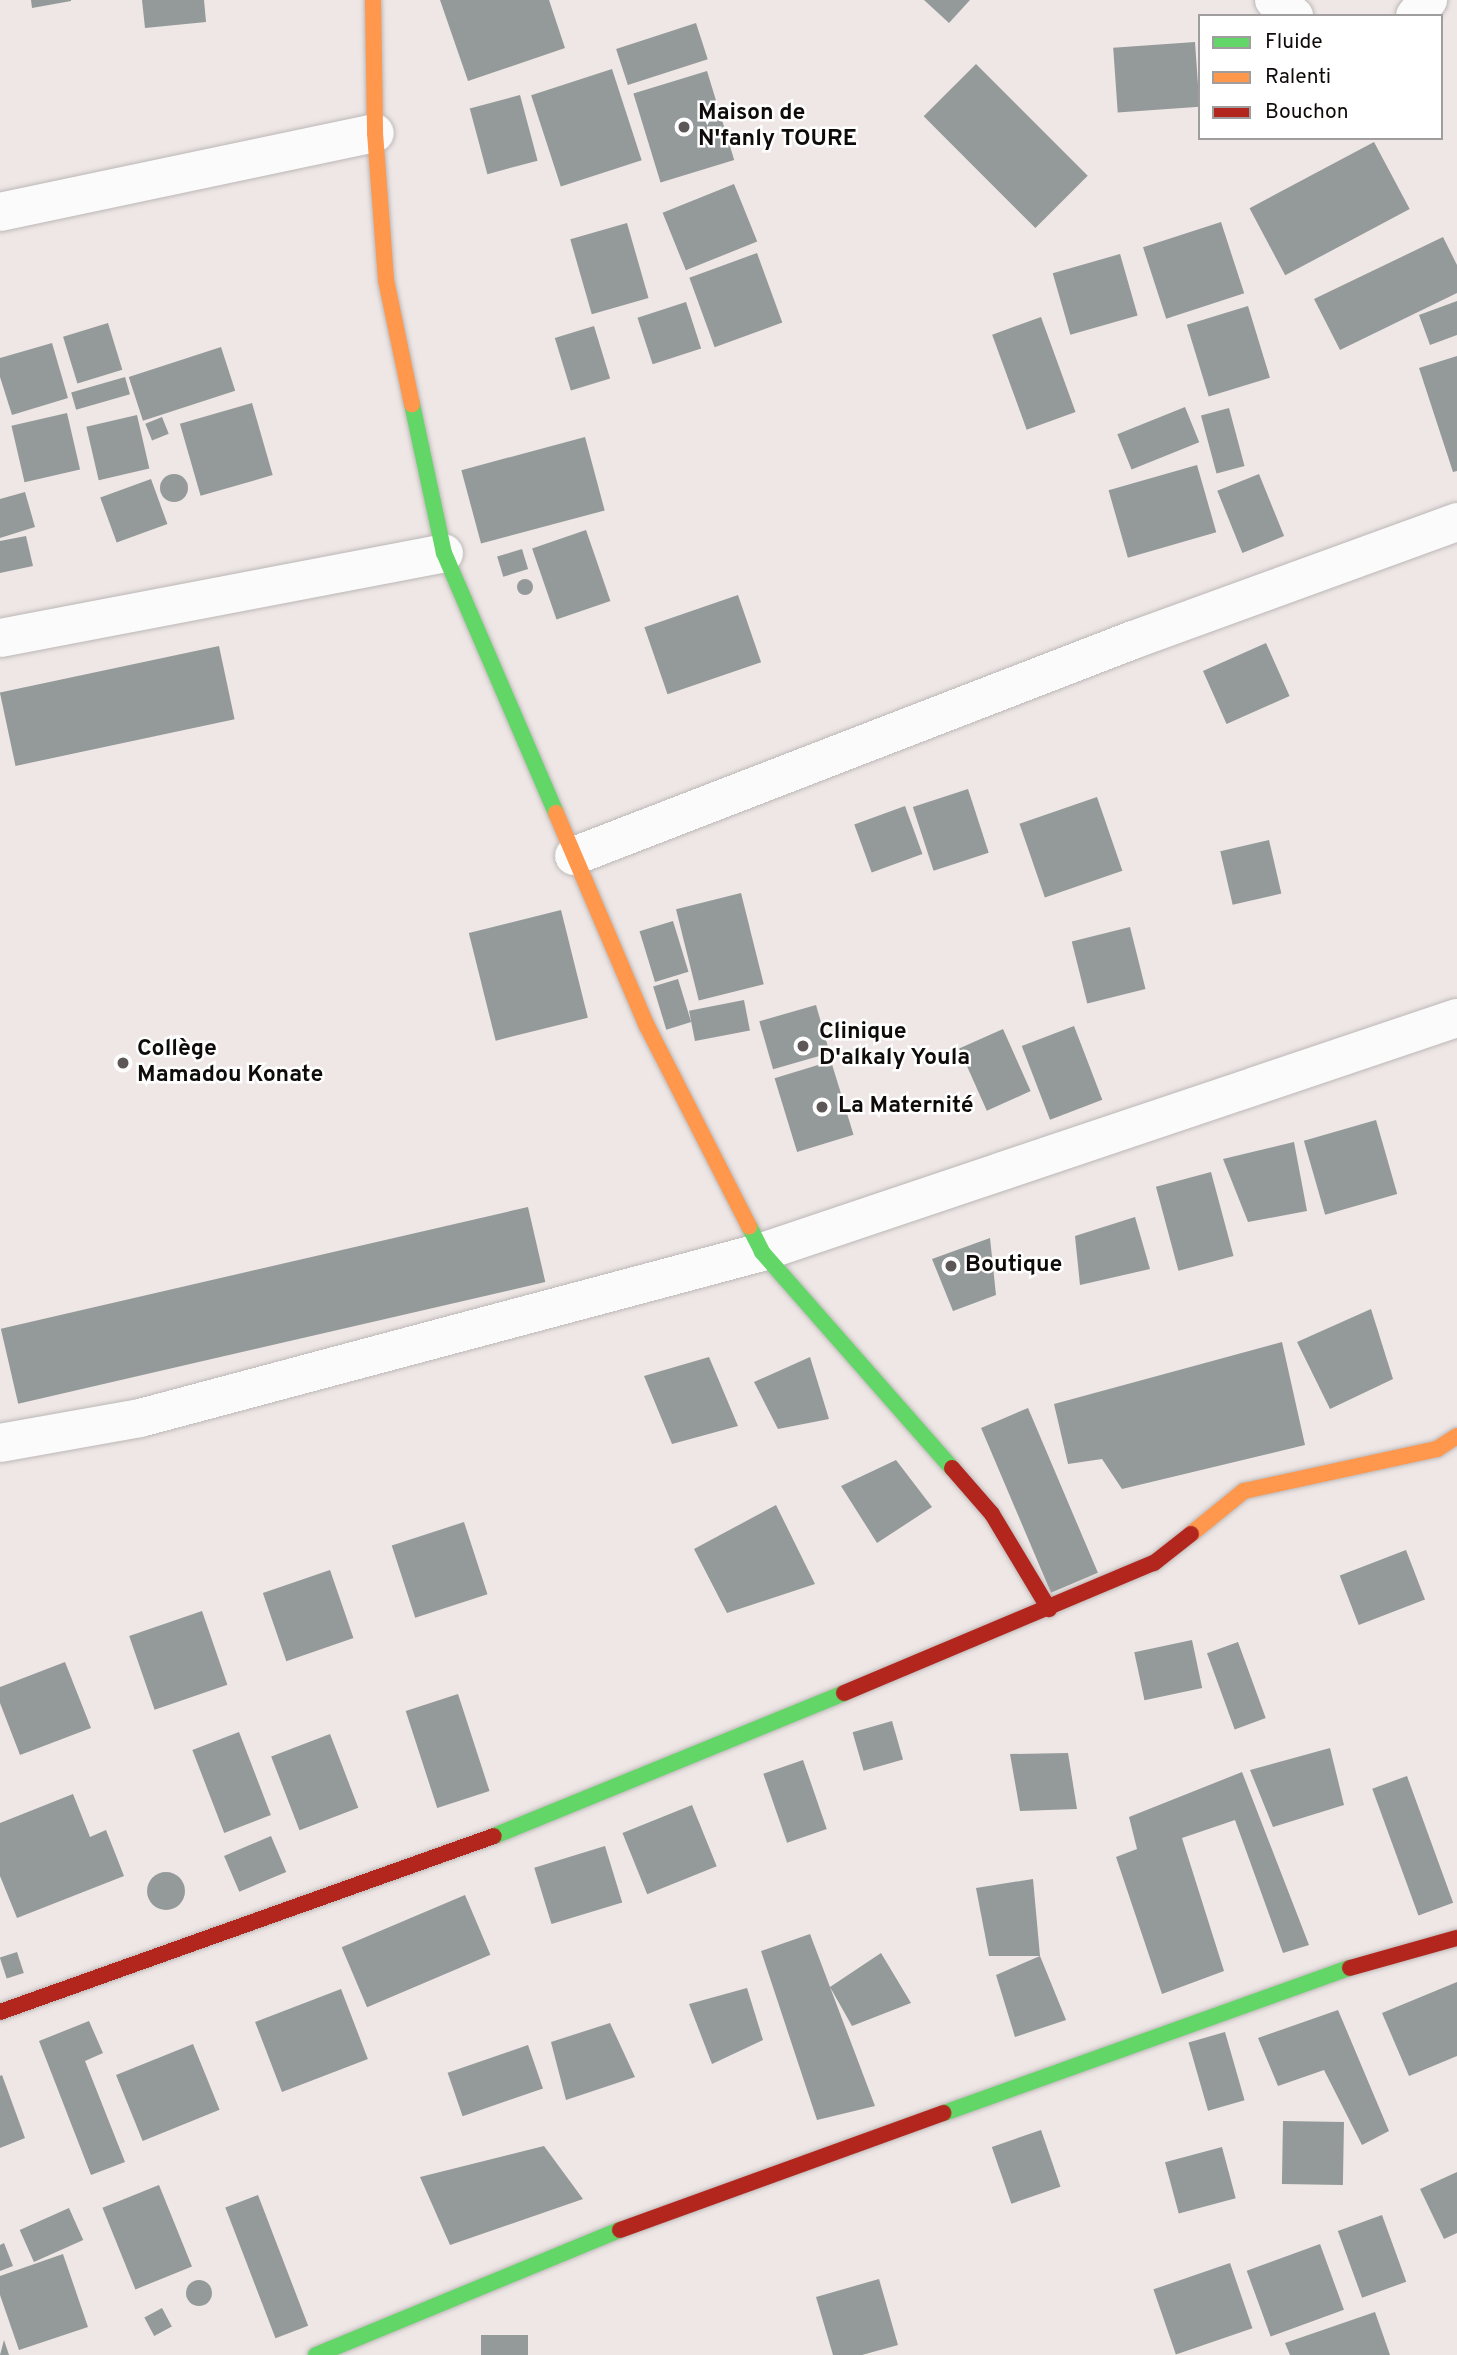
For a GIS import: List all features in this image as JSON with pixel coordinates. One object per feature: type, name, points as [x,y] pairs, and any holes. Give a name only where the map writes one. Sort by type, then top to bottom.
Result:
[{"type":"street","points":[[373,0],[375,132],[386,280],[444,553],[647,1026],[762,1252],[992,1514],[1049,1609]]},
{"type":"street","points":[[1274,0],[1292,14]]},
{"type":"street","points":[[1417,14],[1428,0]]},
{"type":"street","points":[[0,212],[375,132]]},
{"type":"street","points":[[574,856],[1120,645],[1457,522]]},
{"type":"street","points":[[0,638],[444,553]]},
{"type":"street","points":[[0,1443],[140,1418],[762,1252],[1457,1018]]},
{"type":"street","points":[[0,2012],[502,1833],[1049,1609],[1154,1563],[1244,1491],[1437,1449],[1457,1436]]},
{"type":"street","points":[[316,2355],[602,2236],[1324,1976],[1457,1938]]},
{"type":"building","points":[[31,0],[71,0],[71,1],[32,8]]},
{"type":"building","points":[[142,0],[204,0],[206,22],[145,28]]},
{"type":"building","points":[[440,0],[549,0],[565,48],[468,81]]},
{"type":"building","points":[[924,0],[970,0],[949,23]]},
{"type":"building","points":[[696,23],[708,59],[628,85],[616,49]]},
{"type":"building","points":[[1195,42],[1198,107],[1118,113],[1113,48]]},
{"type":"building","points":[[976,64],[1088,176],[1035,228],[924,116]]},
{"type":"building","points":[[612,69],[642,160],[561,187],[531,95]]},
{"type":"building","name":"Maison de N'fanly TOURE","points":[[707,71],[734,160],[661,182],[633,94]]},
{"type":"building","points":[[520,95],[538,161],[487,174],[470,108]]},
{"type":"building","points":[[1374,142],[1410,209],[1285,275],[1250,208]]},
{"type":"building","points":[[734,184],[757,241],[686,270],[663,213]]},
{"type":"building","points":[[1221,222],[1244,293],[1166,319],[1143,247]]},
{"type":"building","points":[[627,223],[648,298],[592,314],[570,239]]},
{"type":"building","points":[[1443,237],[1457,265],[1457,293],[1340,350],[1314,299]]},
{"type":"building","points":[[757,253],[782,323],[715,347],[689,278]]},
{"type":"building","points":[[1120,254],[1138,316],[1070,335],[1053,273]]},
{"type":"building","points":[[1457,301],[1457,335],[1430,345],[1419,315]]},
{"type":"building","points":[[686,302],[701,349],[653,364],[637,318]]},
{"type":"building","points":[[1248,306],[1270,378],[1209,396],[1187,325]]},
{"type":"building","points":[[1041,317],[1076,412],[1027,430],[992,335]]},
{"type":"building","points":[[108,323],[122,370],[77,384],[63,337]]},
{"type":"building","points":[[594,326],[610,379],[571,391],[555,338]]},
{"type":"building","points":[[52,343],[68,398],[12,415],[0,377],[0,358]]},
{"type":"building","points":[[221,347],[235,391],[143,421],[129,377]]},
{"type":"building","points":[[1457,356],[1457,471],[1453,472],[1419,368]]},
{"type":"building","points":[[125,377],[130,394],[76,410],[71,392]]},
{"type":"building","points":[[252,403],[273,475],[201,496],[180,424]]},
{"type":"building","points":[[1185,407],[1199,442],[1132,470],[1117,434]]},
{"type":"building","points":[[1229,408],[1245,466],[1217,473],[1201,416]]},
{"type":"building","points":[[67,413],[80,470],[25,482],[11,426]]},
{"type":"building","points":[[137,415],[149,469],[99,480],[86,427]]},
{"type":"building","points":[[162,417],[169,434],[152,440],[145,424]]},
{"type":"building","points":[[585,437],[605,510],[481,544],[461,470]]},
{"type":"building","points":[[1197,465],[1216,532],[1128,558],[1109,490]]},
{"type":"building","points":[[174,474],[184,478],[188,488],[184,498],[174,502],[164,498],[160,488],[164,478]]},
{"type":"building","points":[[1259,474],[1284,536],[1242,553],[1217,491]]},
{"type":"building","points":[[151,479],[167,524],[117,543],[100,497]]},
{"type":"building","points":[[25,492],[35,527],[0,538],[0,499]]},
{"type":"building","points":[[586,530],[610,601],[557,619],[532,549]]},
{"type":"building","points":[[26,536],[33,566],[0,573],[0,541]]},
{"type":"building","points":[[522,549],[528,569],[503,577],[497,557]]},
{"type":"building","points":[[522,579],[528,579],[533,587],[531,593],[522,595],[517,590],[517,584]]},
{"type":"building","points":[[738,595],[761,662],[668,694],[644,627]]},
{"type":"building","points":[[1266,643],[1290,696],[1227,724],[1203,671]]},
{"type":"building","points":[[219,646],[235,719],[15,766],[0,693]]},
{"type":"building","points":[[968,789],[989,853],[934,871],[913,807]]},
{"type":"building","points":[[1097,797],[1122,871],[1045,897],[1019,824]]},
{"type":"building","points":[[905,806],[922,854],[872,872],[854,824]]},
{"type":"building","points":[[1269,840],[1281,894],[1233,905],[1220,851]]},
{"type":"building","points":[[741,893],[764,984],[699,1000],[676,909]]},
{"type":"building","points":[[561,910],[588,1018],[496,1041],[469,933]]},
{"type":"building","points":[[673,921],[688,972],[655,982],[640,931]]},
{"type":"building","points":[[1130,927],[1145,989],[1087,1004],[1072,942]]},
{"type":"building","points":[[678,979],[691,1022],[666,1030],[653,987]]},
{"type":"building","points":[[744,1000],[750,1030],[695,1041],[689,1011]]},
{"type":"building","points":[[816,1005],[830,1053],[773,1069],[759,1021]]},
{"type":"building","points":[[1074,1026],[1102,1100],[1050,1120],[1022,1046]]},
{"type":"building","points":[[1003,1029],[1031,1091],[987,1111],[959,1049]]},
{"type":"building","points":[[831,1061],[854,1135],[797,1152],[775,1078]]},
{"type":"building","points":[[1376,1120],[1397,1194],[1325,1215],[1304,1141]]},
{"type":"building","points":[[1294,1142],[1307,1211],[1248,1222],[1223,1159]]},
{"type":"building","points":[[1211,1172],[1234,1256],[1178,1271],[1156,1187]]},
{"type":"building","points":[[528,1207],[545,1282],[18,1404],[1,1329]]},
{"type":"building","points":[[1135,1217],[1150,1269],[1080,1285],[1075,1236]]},
{"type":"building","points":[[990,1238],[996,1295],[953,1311],[932,1259]]},
{"type":"building","points":[[1371,1309],[1393,1379],[1330,1409],[1297,1342]]},
{"type":"building","points":[[1282,1342],[1305,1445],[1122,1489],[1102,1459],[1068,1464],[1054,1404]]},
{"type":"building","points":[[709,1357],[738,1426],[672,1444],[644,1376]]},
{"type":"building","points":[[810,1357],[829,1419],[778,1429],[754,1382]]},
{"type":"building","points":[[1028,1408],[1098,1573],[1051,1593],[981,1428]]},
{"type":"building","points":[[896,1460],[932,1507],[877,1543],[841,1486]]},
{"type":"building","points":[[776,1505],[815,1584],[727,1613],[694,1549]]},
{"type":"building","points":[[464,1522],[487,1594],[415,1618],[392,1545]]},
{"type":"building","points":[[1406,1550],[1425,1599],[1359,1625],[1340,1575]]},
{"type":"building","points":[[330,1570],[353,1638],[286,1661],[263,1593]]},
{"type":"building","points":[[202,1611],[227,1685],[155,1710],[129,1636]]},
{"type":"building","points":[[1192,1640],[1202,1688],[1144,1700],[1134,1652]]},
{"type":"building","points":[[1238,1642],[1266,1718],[1235,1729],[1207,1653]]},
{"type":"building","points":[[65,1662],[91,1728],[20,1755],[0,1703],[0,1687]]},
{"type":"building","points":[[458,1694],[490,1791],[437,1808],[406,1711]]},
{"type":"building","points":[[892,1721],[903,1759],[864,1771],[853,1732]]},
{"type":"building","points":[[239,1732],[271,1815],[224,1833],[192,1750]]},
{"type":"building","points":[[330,1734],[358,1808],[299,1830],[271,1757]]},
{"type":"building","points":[[1330,1748],[1344,1805],[1273,1827],[1250,1770]]},
{"type":"building","points":[[1068,1753],[1077,1809],[1020,1811],[1010,1754]]},
{"type":"building","points":[[803,1760],[827,1829],[787,1843],[763,1774]]},
{"type":"building","points":[[1242,1772],[1309,1945],[1283,1953],[1235,1820],[1182,1838],[1224,1971],[1162,1994],[1116,1857],[1137,1849],[1129,1817]]},
{"type":"building","points":[[1407,1776],[1453,1903],[1418,1916],[1372,1789]]},
{"type":"building","points":[[73,1794],[90,1837],[106,1830],[124,1876],[17,1918],[0,1876],[0,1823]]},
{"type":"building","points":[[692,1805],[717,1866],[647,1894],[622,1833]]},
{"type":"building","points":[[271,1836],[286,1872],[239,1892],[224,1856]]},
{"type":"building","points":[[605,1846],[622,1902],[551,1924],[534,1868]]},
{"type":"building","points":[[166,1872],[179,1878],[185,1891],[179,1904],[166,1910],[153,1904],[147,1891],[153,1878]]},
{"type":"building","points":[[1033,1879],[1040,1956],[989,1956],[976,1888]]},
{"type":"building","points":[[465,1895],[490,1955],[367,2007],[342,1947]]},
{"type":"building","points":[[810,1934],[875,2106],[817,2120],[761,1951]]},
{"type":"building","points":[[17,1952],[24,1973],[7,1978],[0,1958]]},
{"type":"building","points":[[881,1953],[911,2003],[852,2026],[830,1987]]},
{"type":"building","points":[[1040,1956],[1066,2020],[1015,2037],[996,1975]]},
{"type":"building","points":[[1457,1982],[1457,2056],[1409,2076],[1382,2013]]},
{"type":"building","points":[[747,1988],[763,2040],[712,2064],[689,2004]]},
{"type":"building","points":[[341,1989],[368,2059],[282,2092],[255,2022]]},
{"type":"building","points":[[1338,2010],[1389,2131],[1362,2145],[1324,2070],[1278,2086],[1258,2038]]},
{"type":"building","points":[[89,2021],[103,2053],[85,2061],[125,2162],[91,2175],[39,2041]]},
{"type":"building","points":[[610,2023],[635,2077],[566,2100],[551,2042]]},
{"type":"building","points":[[1225,2032],[1245,2100],[1208,2111],[1188,2042]]},
{"type":"building","points":[[193,2044],[220,2110],[143,2141],[116,2075]]},
{"type":"building","points":[[528,2045],[543,2088],[463,2116],[448,2073]]},
{"type":"building","points":[[2,2075],[25,2138],[0,2148],[0,2076]]},
{"type":"building","points":[[1283,2121],[1344,2122],[1343,2185],[1282,2184]]},
{"type":"building","points":[[1041,2130],[1061,2187],[1011,2204],[992,2147]]},
{"type":"building","points":[[544,2146],[583,2199],[450,2245],[420,2177]]},
{"type":"building","points":[[1222,2147],[1236,2198],[1179,2213],[1165,2162]]},
{"type":"building","points":[[1457,2172],[1457,2233],[1444,2239],[1420,2189]]},
{"type":"building","points":[[159,2185],[192,2267],[135,2289],[102,2208]]},
{"type":"building","points":[[258,2195],[308,2326],[275,2338],[225,2208]]},
{"type":"building","points":[[69,2208],[83,2240],[34,2262],[20,2230]]},
{"type":"building","points":[[1382,2215],[1406,2282],[1362,2298],[1338,2231]]},
{"type":"building","points":[[4,2243],[13,2266],[0,2271],[0,2245]]},
{"type":"building","points":[[1320,2244],[1344,2310],[1271,2336],[1247,2271]]},
{"type":"building","points":[[63,2254],[88,2327],[19,2350],[0,2295],[0,2276]]},
{"type":"building","points":[[1230,2263],[1252,2328],[1176,2355],[1153,2289]]},
{"type":"building","points":[[879,2279],[898,2345],[862,2355],[833,2355],[816,2297]]},
{"type":"building","points":[[199,2280],[208,2284],[212,2293],[208,2302],[199,2306],[190,2302],[186,2293],[190,2284]]},
{"type":"building","points":[[162,2308],[172,2327],[154,2336],[144,2317]]},
{"type":"building","points":[[1375,2312],[1390,2355],[1290,2355],[1285,2343]]},
{"type":"building","points":[[481,2335],[528,2335],[528,2355],[481,2355]]},
{"type":"building","points":[[4,2340],[9,2355],[0,2355]]},
{"type":"traffic: fast","points":[[412,404],[444,553],[556,813]]},
{"type":"traffic: fast","points":[[749,1226],[762,1252],[952,1468]]},
{"type":"traffic: fast","points":[[494,1836],[844,1693]]},
{"type":"traffic: fast","points":[[944,2113],[1350,1968]]},
{"type":"traffic: fast","points":[[316,2355],[620,2230]]},
{"type":"traffic: slow","points":[[373,0],[375,133],[386,280],[412,404]]},
{"type":"traffic: slow","points":[[556,813],[647,1026],[749,1226]]},
{"type":"traffic: slow","points":[[1191,1534],[1244,1491],[1437,1449],[1457,1436]]},
{"type":"traffic: jam","points":[[952,1468],[992,1514],[1049,1609]]},
{"type":"traffic: jam","points":[[844,1693],[1154,1563],[1191,1534]]},
{"type":"traffic: jam","points":[[0,2012],[494,1836]]},
{"type":"traffic: jam","points":[[1350,1968],[1457,1938]]},
{"type":"traffic: jam","points":[[620,2230],[944,2113]]},
{"type":"place","name":"Maison de N'fanly TOURE","points":[[684,127]]},
{"type":"place","name":"Clinique D'alkaly Youla","points":[[803,1046]]},
{"type":"place","name":"Collège Mamadou Konate","points":[[123,1063]]},
{"type":"place","name":"La Maternité","points":[[822,1107]]},
{"type":"place","name":"Boutique","points":[[951,1266]]}]
